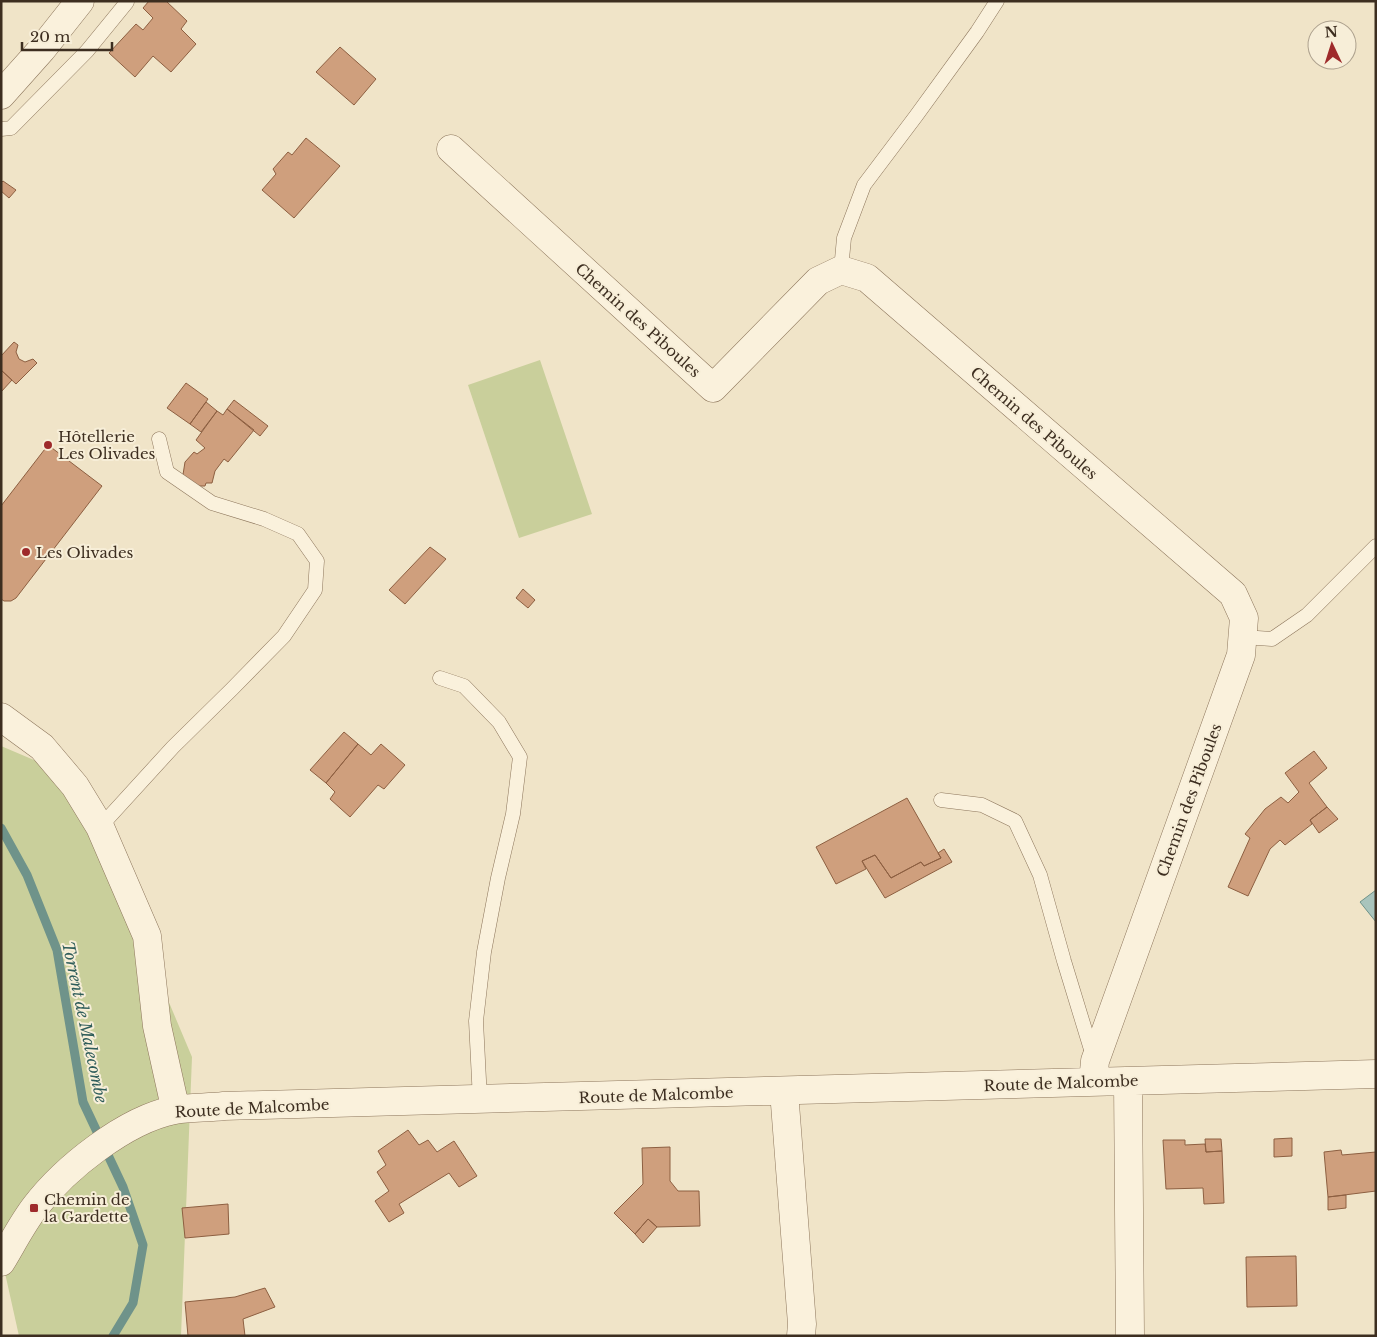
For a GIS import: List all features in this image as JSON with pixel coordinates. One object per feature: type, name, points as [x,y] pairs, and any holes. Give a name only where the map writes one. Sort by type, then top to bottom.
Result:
[{"type":"street","points":[[1,95],[42,49],[80,1]]},
{"type":"street","name":"Chemin des Piboules","points":[[451,149],[713,388],[818,281],[841,270],[867,278],[1233,594],[1244,618],[1241,655],[1094,1071]]},
{"type":"street","points":[[1,717],[42,748],[75,786],[100,827],[147,936],[157,1026],[175,1110]]},
{"type":"street","name":"Route de Malcombe","points":[[1,1262],[9,1234],[60,1178],[89,1154],[134,1125],[153,1116],[175,1110],[224,1106],[784,1091],[1094,1071],[1128,1081],[1376,1074]]},
{"type":"street","points":[[1128,1081],[1130,1336]]},
{"type":"street","points":[[784,1091],[802,1336]]},
{"type":"lane","points":[[841,270],[844,238],[864,185],[977,32],[997,1]]},
{"type":"lane","points":[[1,129],[11,128],[87,50],[127,2]]},
{"type":"lane","points":[[100,827],[173,747],[284,636],[315,590],[317,561],[298,534],[264,519],[212,503],[167,472],[159,438]]},
{"type":"lane","points":[[1243,636],[1272,639],[1306,615],[1376,546]]},
{"type":"lane","points":[[440,678],[464,686],[499,722],[520,757],[513,814],[498,878],[484,952],[476,1021],[480,1100]]},
{"type":"lane","points":[[941,800],[982,805],[1015,821],[1040,875],[1094,1071]]},
{"type":"green space","points":[[540,360],[592,514],[519,538],[468,385]]},
{"type":"green space","points":[[1,746],[74,777],[192,1057],[181,1336],[19,1336],[1,1255]]},
{"type":"water","points":[[1376,890],[1376,922],[1360,902]]},
{"type":"building","points":[[149,1],[166,1],[187,21],[181,29],[196,44],[171,72],[153,56],[135,77],[109,53],[136,24],[143,30],[153,18],[143,8]]},
{"type":"building","points":[[340,47],[376,79],[354,105],[316,72]]},
{"type":"building","points":[[306,138],[340,166],[294,218],[262,190],[276,174],[273,169],[288,152],[292,155]]},
{"type":"building","points":[[3,181],[16,190],[9,198],[1,191],[1,183]]},
{"type":"building","points":[[14,342],[18,345],[16,352],[19,359],[25,362],[33,359],[37,363],[16,384],[1,370],[1,356]]},
{"type":"building","points":[[1,370],[12,380],[1,392]]},
{"type":"building","points":[[186,383],[208,399],[190,424],[167,408]]},
{"type":"building","points":[[234,400],[268,426],[260,436],[227,409]]},
{"type":"building","points":[[206,402],[217,411],[201,432],[190,424]]},
{"type":"building","points":[[227,409],[254,430],[228,462],[224,459],[215,471],[212,483],[206,483],[205,486],[192,486],[191,480],[182,481],[185,462],[194,452],[197,454],[205,448],[196,440],[217,411],[223,415]]},
{"type":"building","name":"Les Olivades","points":[[48,445],[102,486],[16,598],[11,601],[4,601],[1,599],[1,506]]},
{"type":"building","points":[[430,547],[446,559],[405,604],[389,590]]},
{"type":"building","points":[[523,589],[535,600],[528,608],[516,598]]},
{"type":"building","points":[[344,732],[358,744],[326,783],[310,770]]},
{"type":"building","points":[[358,744],[371,755],[381,744],[405,765],[384,789],[378,785],[350,817],[330,799],[335,792],[326,783]]},
{"type":"building","points":[[1314,751],[1327,768],[1309,783],[1327,807],[1310,820],[1312,824],[1285,845],[1280,840],[1270,849],[1248,896],[1228,887],[1250,838],[1245,834],[1265,809],[1281,797],[1288,803],[1299,792],[1285,773]]},
{"type":"building","points":[[907,798],[941,858],[924,866],[921,862],[891,878],[875,855],[862,861],[866,869],[836,884],[816,847]]},
{"type":"building","points":[[1327,807],[1338,819],[1319,833],[1310,820]]},
{"type":"building","points":[[944,849],[952,862],[885,898],[862,861],[875,855],[891,878],[921,862],[924,866],[941,858],[938,853]]},
{"type":"building","points":[[408,1130],[419,1145],[428,1140],[437,1152],[454,1141],[477,1176],[459,1187],[449,1173],[399,1204],[404,1213],[389,1222],[375,1201],[389,1191],[377,1172],[386,1165],[378,1151]]},
{"type":"building","points":[[1292,1138],[1292,1156],[1274,1157],[1274,1139]]},
{"type":"building","points":[[1205,1139],[1221,1139],[1222,1151],[1206,1152]]},
{"type":"building","points":[[1163,1140],[1185,1140],[1185,1145],[1205,1144],[1206,1152],[1222,1151],[1224,1203],[1204,1204],[1203,1188],[1166,1189]]},
{"type":"building","points":[[670,1147],[670,1181],[678,1191],[699,1191],[700,1226],[657,1227],[648,1219],[635,1234],[614,1213],[643,1184],[642,1148]]},
{"type":"building","points":[[1341,1150],[1342,1155],[1376,1152],[1376,1191],[1328,1197],[1324,1152]]},
{"type":"building","points":[[1346,1195],[1346,1208],[1328,1210],[1328,1197]]},
{"type":"building","points":[[228,1204],[229,1234],[185,1238],[182,1208]]},
{"type":"building","points":[[648,1219],[657,1227],[643,1243],[635,1234]]},
{"type":"building","points":[[1296,1256],[1297,1306],[1247,1307],[1246,1257]]},
{"type":"building","points":[[265,1288],[275,1307],[243,1319],[245,1336],[188,1336],[185,1302],[235,1297]]},
{"type":"waterway","name":"Torrent de Malecombe","points":[[1,828],[27,875],[57,950],[83,1102],[123,1187],[143,1245],[133,1303],[113,1336]]},
{"type":"place","name":"Hôtellerie Les Olivades","points":[[48,445]]},
{"type":"place","name":"Les Olivades","points":[[26,552]]},
{"type":"place","name":"Chemin de la Gardette","points":[[34,1208]]}]
